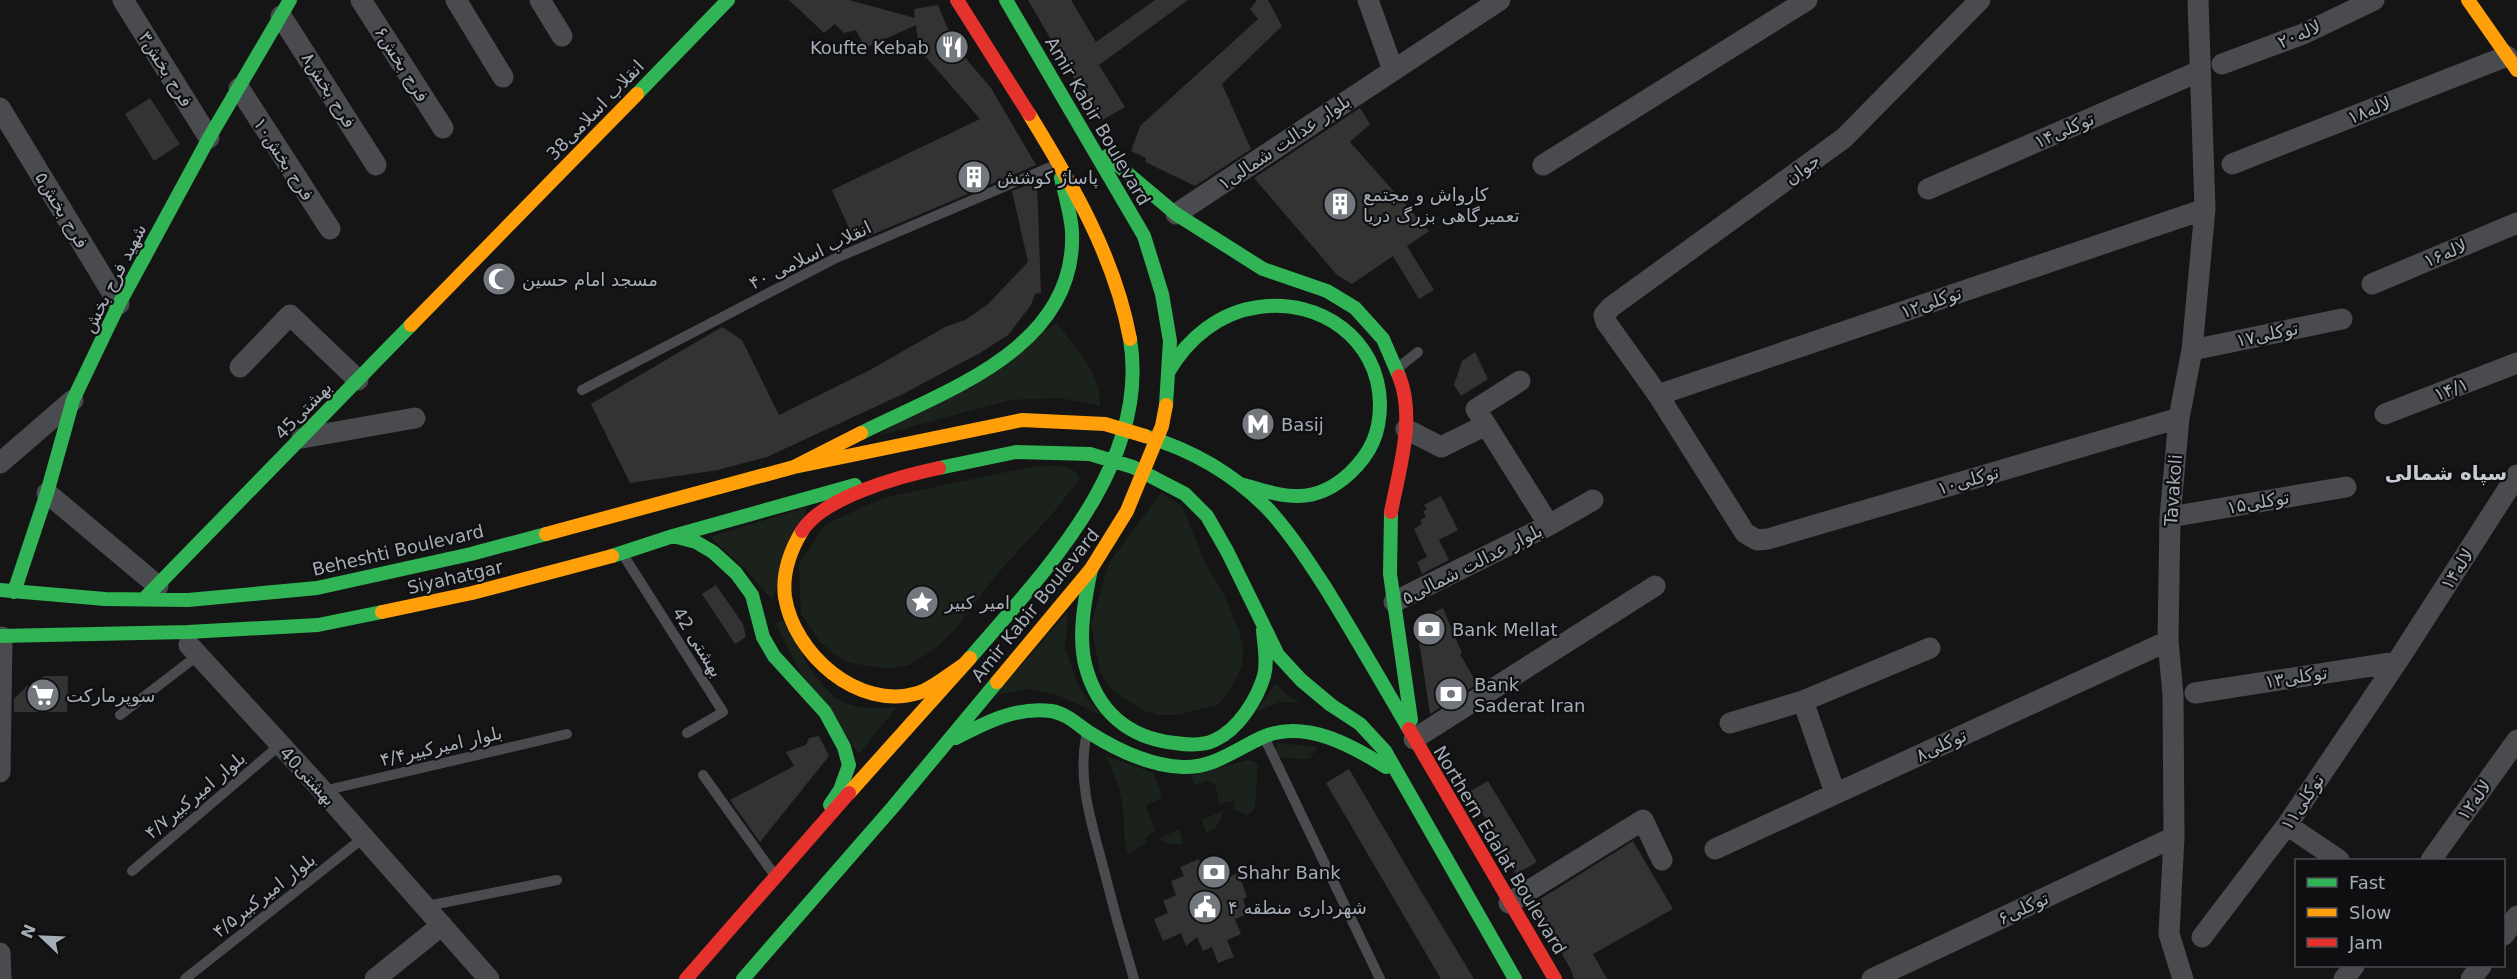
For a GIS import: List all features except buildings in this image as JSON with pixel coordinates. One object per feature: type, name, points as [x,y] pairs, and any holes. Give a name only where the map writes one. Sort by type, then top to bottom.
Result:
[{"type":"main road","name":"38انقلاب اسلامی","points":[[488,246],[728,0]]},
{"type":"main road","points":[[794,467],[975,376],[1018,348],[1041,326],[1059,300],[1070,263],[1072,231],[1059,164],[957,0]]},
{"type":"main road","name":"Amir Kabir Boulevard","points":[[743,979],[946,743],[1091,569],[1128,511],[1147,467],[1164,417],[1170,341],[1156,270],[1144,236],[1006,0]]},
{"type":"main road","points":[[2468,0],[2512,63]]},
{"type":"main road","name":"شهید فرح بخش","points":[[7,591],[47,493],[73,400],[119,304],[209,138],[286,8]]},
{"type":"main road","points":[[1092,144],[1176,214],[1263,269],[1326,291],[1355,308],[1383,339],[1396,369],[1406,408],[1406,429],[1392,513],[1390,574],[1414,739]]},
{"type":"main road","name":"Amir Kabir Boulevard","points":[[686,979],[818,826],[965,664],[1061,550],[1087,513],[1100,489],[1120,438],[1128,408],[1132,363],[1127,320],[1115,280],[1100,245],[1059,164]]},
{"type":"main road","name":"بهشتی45","points":[[151,593],[488,246]]},
{"type":"main road","points":[[794,467],[1022,420],[1077,421],[1105,424],[1172,444],[1206,460],[1240,484],[1270,493],[1298,496],[1315,494],[1341,482],[1366,458],[1378,433],[1382,402],[1377,372],[1364,346],[1342,326],[1323,314],[1302,307],[1275,304],[1231,314],[1209,325],[1188,345],[1169,371]]},
{"type":"main road","points":[[965,664],[919,693],[887,696],[859,688],[831,674],[808,651],[794,625],[785,596],[786,570],[792,548],[806,525],[832,504],[905,475],[1016,452],[1090,454],[1132,467],[1185,494],[1207,516],[1244,583],[1262,626],[1278,655],[1293,672],[1330,705],[1360,724],[1385,751],[1515,979]]},
{"type":"main road","name":"Beheshti Boulevard","points":[[7,591],[105,599],[151,593],[188,600],[317,588],[471,554],[794,467]]},
{"type":"main road","name":"Siyahatgar","points":[[1,636],[188,632],[318,625],[472,593],[622,553],[830,491],[905,475]]},
{"type":"main road","name":"Northern Edalat Boulevard","points":[[1240,484],[1269,510],[1305,556],[1345,619],[1555,979]]},
{"type":"main road","points":[[673,536],[696,542],[713,552],[736,573],[752,595],[763,637],[774,656],[810,694],[836,730],[849,765],[840,790],[818,826]]},
{"type":"main road","points":[[1091,569],[1083,628],[1083,651],[1089,675],[1101,700],[1117,721],[1143,737],[1192,746],[1218,739],[1239,720],[1252,700],[1264,673],[1262,626]]},
{"type":"main road","points":[[946,743],[991,720],[1028,711],[1052,711],[1111,745],[1152,762],[1185,767],[1218,761],[1240,751],[1263,736],[1288,731],[1317,734],[1356,747],[1401,776]]},
{"type":"street","name":"فرح بخش۳","points":[[123,0],[209,138]]},
{"type":"street","name":"فرح بخش۶","points":[[361,0],[443,128]]},
{"type":"street","points":[[456,0],[503,77]]},
{"type":"street","points":[[540,0],[562,36]]},
{"type":"street","points":[[1368,0],[1393,70]]},
{"type":"street","name":"بلوار عدالت شمالی۱","points":[[1176,214],[1500,0]]},
{"type":"street","points":[[1543,165],[1807,0]]},
{"type":"street","name":"جوان","points":[[1658,395],[1606,322],[1604,315],[1611,307],[1844,138],[1980,0]]},
{"type":"street","name":"Tavakoli","points":[[2183,979],[2169,934],[2174,837],[2173,695],[2168,641],[2170,517],[2179,418],[2192,350],[2205,209],[2198,0]]},
{"type":"street","name":"لاله۲۰","points":[[2222,64],[2303,34],[2374,0]]},
{"type":"street","name":"فرح بخش۸","points":[[286,8],[376,165]]},
{"type":"street","name":"لاله۱۸","points":[[2232,164],[2512,63]]},
{"type":"street","name":"توکلی۱۴","points":[[1928,189],[2200,71]]},
{"type":"street","name":"فرح بخش۱۰","points":[[238,88],[330,230]]},
{"type":"street","name":"فرح بخش۵","points":[[2,112],[119,304]]},
{"type":"street","name":"توکلی۱۲","points":[[1658,395],[2205,209]]},
{"type":"street","name":"لاله۱۶","points":[[2372,284],[2517,223]]},
{"type":"street","points":[[240,367],[290,315],[358,380]]},
{"type":"street","name":"توکلی۱۷","points":[[2192,350],[2342,319]]},
{"type":"street","name":"۱۴/۱","points":[[2385,414],[2517,363]]},
{"type":"street","points":[[1520,381],[1476,409],[1549,525]]},
{"type":"street","name":"۱۰توکلی","points":[[1658,395],[1745,533],[1757,540],[1767,540],[2179,418]]},
{"type":"street","points":[[3,453],[73,400]]},
{"type":"street","points":[[302,438],[415,418]]},
{"type":"street","points":[[1406,429],[1441,447],[1486,424]]},
{"type":"street","name":"لاله۱۴","points":[[2397,662],[2517,475]]},
{"type":"street","name":"توکلی۱۵","points":[[2170,517],[2346,487]]},
{"type":"street","points":[[47,493],[151,593]]},
{"type":"street","name":"بلوار عدالت شمالی۵","points":[[1394,602],[1549,525],[1593,500]]},
{"type":"street","points":[[1414,739],[1655,586]]},
{"type":"street","points":[[0,772],[1,636]]},
{"type":"street","name":"توکلی۸","points":[[1715,849],[2168,641]]},
{"type":"street","points":[[1730,723],[1803,701],[1930,648]]},
{"type":"street","name":"40بهشتی","points":[[193,651],[427,906],[489,979]]},
{"type":"street","name":"توکلی۱۳","points":[[2196,693],[2397,662]]},
{"type":"street","name":"توکلی۱۱","points":[[2202,937],[2287,825],[2397,662]]},
{"type":"street","points":[[1803,701],[1835,793]]},
{"type":"street","name":"لاله۱۲","points":[[2432,859],[2517,740]]},
{"type":"street","points":[[1509,903],[1643,820],[1662,860]]},
{"type":"street","points":[[2287,825],[2336,859]]},
{"type":"street","name":"توکلی۶","points":[[1872,979],[2174,837]]},
{"type":"street","points":[[2505,934],[2517,916]]},
{"type":"street","points":[[375,979],[442,925]]},
{"type":"street","points":[[0,953],[1,979]]},
{"type":"street","points":[[2344,979],[2353,967]]},
{"type":"street","points":[[2471,979],[2480,967]]},
{"type":"lane","name":"انقلاب اسلامی ۴۰","points":[[582,390],[834,259],[1059,164]]},
{"type":"lane","points":[[1396,369],[1418,352]]},
{"type":"lane","name":"42 بهشتی","points":[[622,553],[723,712],[687,733]]},
{"type":"lane","points":[[120,715],[193,651]]},
{"type":"lane","points":[[1087,730],[1082,756],[1083,788],[1134,979]]},
{"type":"lane","name":"بلوار امیرکبیر۴/۴","points":[[323,791],[567,734]]},
{"type":"lane","points":[[1263,736],[1380,979]]},
{"type":"lane","name":"بلوار امیرکبیر۴/۷","points":[[132,871],[279,745]]},
{"type":"lane","points":[[703,775],[775,875]]},
{"type":"lane","name":"بلوار امیرکبیر۴/۵","points":[[185,979],[363,838]]},
{"type":"lane","points":[[427,906],[557,880]]},
{"type":"shaded area","points":[[1057,323],[1092,372],[1097,383],[1100,406],[1060,398],[1010,400],[877,436]]},
{"type":"shaded area","points":[[1030,467],[1065,467],[1071,469],[1080,478],[1053,513],[998,573],[955,629],[935,649],[909,665],[888,669],[850,663],[834,654],[820,642],[801,613],[799,564],[826,524],[883,498]]},
{"type":"shaded area","points":[[1161,493],[1182,506],[1204,561],[1224,595],[1239,630],[1243,649],[1242,667],[1218,705],[1177,715],[1159,715],[1142,710],[1112,690],[1100,672],[1091,624],[1109,563]]},
{"type":"shaded area","points":[[807,507],[772,600],[745,569],[710,537]]},
{"type":"shaded area","points":[[1068,611],[1065,649],[1080,689],[1101,715],[1055,694],[1030,689],[996,695]]},
{"type":"shaded area","points":[[783,621],[818,679],[835,697],[857,707],[897,707],[859,754],[798,669],[775,623]]},
{"type":"shaded area","points":[[1276,683],[1286,694],[1300,703],[1280,702],[1256,712]]},
{"type":"shaded area","points":[[1278,743],[1317,747],[1310,759],[1276,758],[1272,755]]},
{"type":"shaded area","points":[[1105,756],[1154,773],[1162,798],[1146,805],[1155,831],[1145,838],[1146,843],[1128,854],[1121,796]]},
{"type":"shaded area","points":[[1248,760],[1258,763],[1255,808],[1247,816],[1234,809],[1235,800],[1219,804],[1215,784],[1208,781],[1194,785],[1191,775]]},
{"type":"shaded area","points":[[1224,810],[1216,828],[1206,833],[1202,820]]},
{"type":"shaded area","points":[[1179,829],[1183,843],[1171,844],[1159,838]]},
{"type":"traffic: fast","points":[[14,592],[47,493],[73,400],[119,304],[209,138],[290,0]]},
{"type":"traffic: fast","points":[[637,94],[728,0]]},
{"type":"traffic: fast","points":[[1006,0],[1144,236],[1162,294],[1170,341],[1166,405]]},
{"type":"traffic: fast","points":[[1107,156],[1176,214],[1263,269],[1327,291],[1355,308],[1383,339],[1399,376]]},
{"type":"traffic: fast","points":[[861,433],[931,400],[1001,360],[1030,335],[1053,306],[1068,272],[1072,232],[1061,178]]},
{"type":"traffic: fast","points":[[1169,371],[1186,348],[1206,329],[1231,314],[1259,307],[1282,306],[1304,309],[1324,317],[1342,328],[1357,342],[1369,360],[1377,381],[1380,414],[1369,450],[1350,473],[1326,489],[1305,496],[1277,494],[1244,485]]},
{"type":"traffic: fast","points":[[144,599],[411,325]]},
{"type":"traffic: fast","points":[[970,658],[1059,552],[1086,513],[1108,472],[1124,429],[1132,385],[1130,339]]},
{"type":"traffic: fast","points":[[1145,436],[1179,448],[1212,465],[1241,485],[1269,510],[1325,587],[1409,729]]},
{"type":"traffic: fast","points":[[939,468],[1016,452],[1090,454],[1133,467],[1185,494],[1207,516],[1227,551],[1278,655],[1301,680],[1331,705],[1360,724],[1385,751],[1515,979]]},
{"type":"traffic: fast","points":[[612,556],[673,536],[855,485]]},
{"type":"traffic: fast","points":[[1391,512],[1390,574],[1411,720]]},
{"type":"traffic: fast","points":[[0,590],[105,599],[188,600],[317,588],[471,554],[546,534]]},
{"type":"traffic: fast","points":[[673,536],[696,542],[713,552],[736,573],[752,595],[763,637],[774,656],[825,712],[844,747],[849,765],[840,790],[830,805]]},
{"type":"traffic: fast","points":[[1091,569],[1082,628],[1083,652],[1090,681],[1106,708],[1129,728],[1143,735],[1180,744],[1195,744],[1215,740],[1232,729],[1252,703],[1264,676],[1266,659],[1263,630]]},
{"type":"traffic: fast","points":[[0,636],[188,632],[318,625],[382,612]]},
{"type":"traffic: fast","points":[[743,979],[893,807],[997,682]]},
{"type":"traffic: fast","points":[[956,738],[1002,717],[1038,710],[1062,714],[1123,751],[1158,764],[1183,767],[1205,764],[1263,737],[1279,732],[1295,731],[1311,733],[1343,743],[1386,767]]},
{"type":"traffic: slow","points":[[2468,0],[2517,70]]},
{"type":"traffic: slow","points":[[411,325],[637,94]]},
{"type":"traffic: slow","points":[[1029,114],[1076,194],[1103,250],[1114,279],[1130,339]]},
{"type":"traffic: slow","points":[[997,682],[1091,569],[1127,511],[1162,426],[1166,405]]},
{"type":"traffic: slow","points":[[794,467],[1022,420],[1105,424],[1145,436]]},
{"type":"traffic: slow","points":[[546,534],[794,467],[861,433]]},
{"type":"traffic: slow","points":[[802,531],[788,563],[785,597],[791,618],[801,639],[832,673],[852,686],[873,694],[895,696],[924,691],[965,664]]},
{"type":"traffic: slow","points":[[382,612],[472,593],[612,556]]},
{"type":"traffic: slow","points":[[849,793],[970,658]]},
{"type":"traffic: jam","points":[[957,0],[1029,114]]},
{"type":"traffic: jam","points":[[1391,512],[1402,461],[1406,426],[1404,392],[1399,376]]},
{"type":"traffic: jam","points":[[802,531],[812,519],[845,498],[884,482],[939,468]]},
{"type":"traffic: jam","points":[[1409,729],[1555,979]]},
{"type":"traffic: jam","points":[[686,979],[849,793]]},
{"type":"place","name":"Koufte Kebab","points":[[952,47]]},
{"type":"place","name":"پاساژ کوشش","points":[[974,177]]},
{"type":"place","name":"کارواش و مجتمع تعمیرگاهی بزرگ دریا","points":[[1340,204]]},
{"type":"place","name":"مسجد امام حسین","points":[[499,279]]},
{"type":"place","name":"Basij","points":[[1258,424]]},
{"type":"place","name":"امیر کبیر","points":[[922,602]]},
{"type":"place","name":"Bank Mellat","points":[[1429,629]]},
{"type":"place","name":"Bank Saderat Iran","points":[[1451,694]]},
{"type":"place","name":"سوپرمارکت","points":[[43,695]]},
{"type":"place","name":"Shahr Bank","points":[[1214,872]]},
{"type":"place","name":"شهرداری منطقه ۴","points":[[1205,907]]},
{"type":"district","name":"سپاه شمالی","points":[[2446,473]]}]
